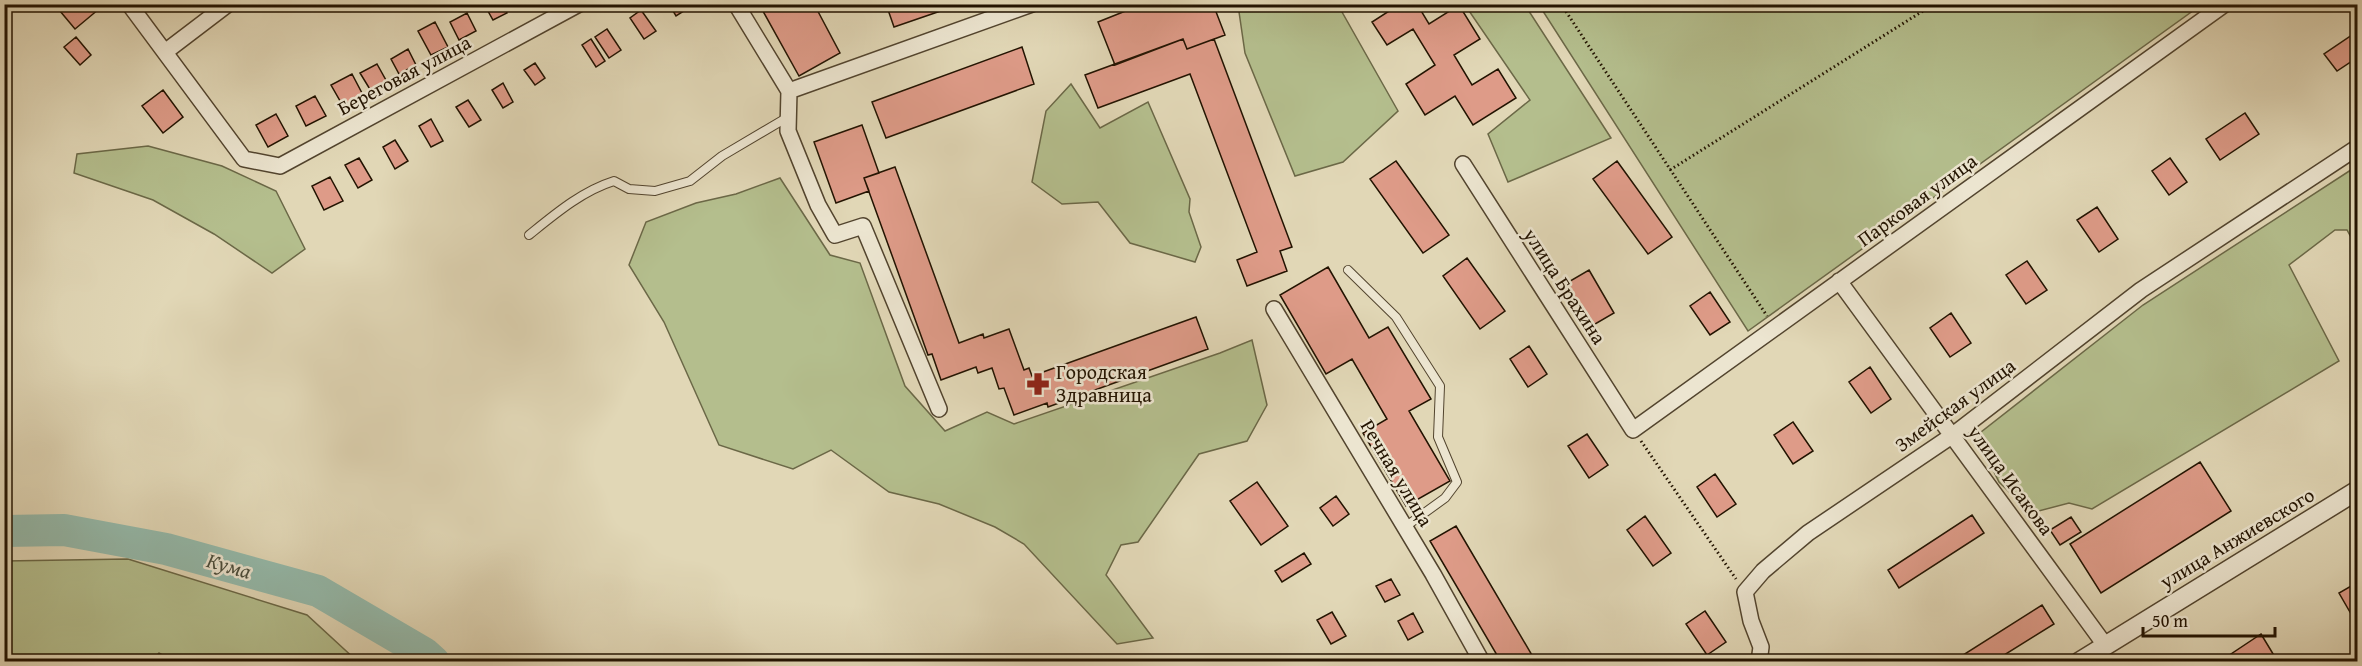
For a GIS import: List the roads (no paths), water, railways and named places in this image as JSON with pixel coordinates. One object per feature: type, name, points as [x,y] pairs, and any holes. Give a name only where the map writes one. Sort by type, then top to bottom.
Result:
[{"type":"street","points":[[129,4],[165,52],[228,4]]},
{"type":"street","name":"Береговая улица","points":[[165,52],[244,159],[280,166],[579,4]]},
{"type":"street","points":[[736,4],[789,91],[788,131],[818,205],[835,235],[863,226],[939,409]]},
{"type":"street","points":[[789,91],[1032,4]]},
{"type":"street","name":"Парковая улица","points":[[1633,430],[2225,4]]},
{"type":"street","name":"Змейская улица","points":[[1760,662],[1761,647],[1751,621],[1745,592],[1763,571],[1808,533],[1953,435],[2141,290],[2358,147]]},
{"type":"street","name":"улица Брахина","points":[[1463,164],[1633,430]]},
{"type":"street","name":"улица Исакова","points":[[1839,281],[2105,645]]},
{"type":"street","name":"Речная улица","points":[[1274,309],[1405,527],[1482,662]]},
{"type":"street","name":"улица Анжиевского","points":[[2079,662],[2358,490]]},
{"type":"lane","points":[[530,235],[561,209],[601,185],[614,181],[629,189],[655,191],[690,181],[722,156],[789,117]]},
{"type":"lane","points":[[1348,270],[1396,317],[1440,386],[1438,437],[1457,482],[1445,498],[1405,527]]},
{"type":"waterway","name":"Кума","points":[[4,531],[64,530],[166,549],[318,591],[424,653],[434,662]]},
{"type":"place","name":"Городская Здравница","points":[[1038,384]]}]
